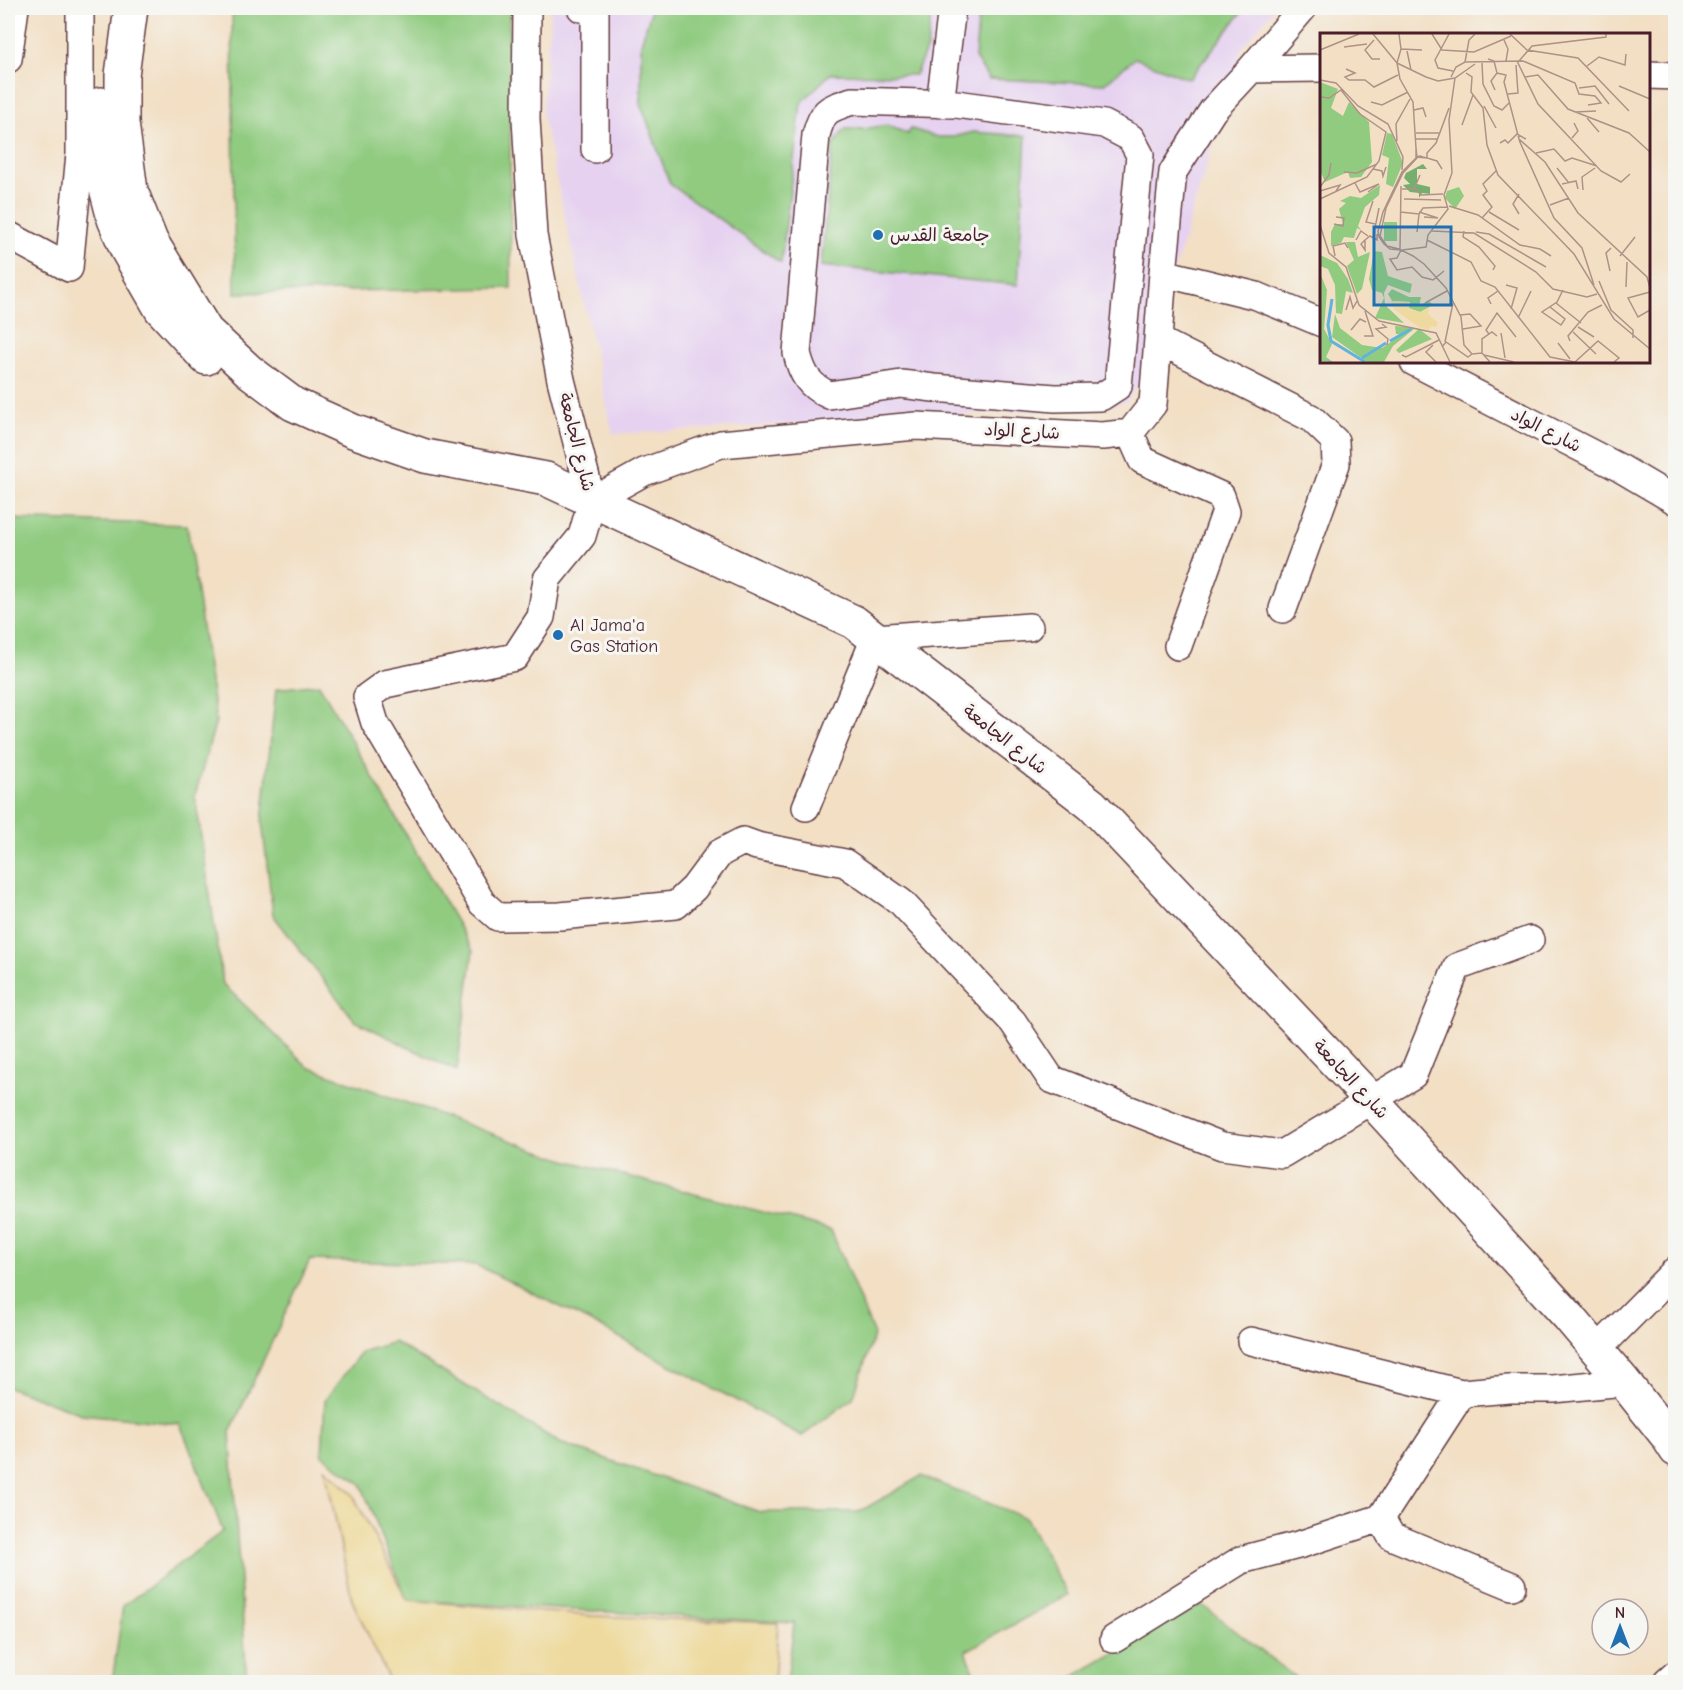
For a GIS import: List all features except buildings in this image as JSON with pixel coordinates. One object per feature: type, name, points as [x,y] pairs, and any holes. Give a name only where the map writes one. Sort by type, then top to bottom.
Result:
[{"type":"main road","points":[[112,8],[100,76],[102,173],[114,219],[127,250],[161,309],[217,370],[280,418],[367,460],[423,476],[592,501]]},
{"type":"main road","points":[[131,8],[122,75],[122,123],[131,191],[151,241],[206,331],[249,371],[293,404],[352,431],[425,456],[546,479],[592,501]]},
{"type":"main road","name":"شارع الجامعة","points":[[592,501],[854,622],[1092,805],[1372,1101],[1597,1350],[1676,1450]]},
{"type":"street","points":[[8,59],[15,8]]},
{"type":"street","points":[[8,235],[69,268],[80,154],[80,8]]},
{"type":"street","name":"شارع الجامعة","points":[[527,8],[526,119],[533,235],[561,380],[592,501]]},
{"type":"street","points":[[581,8],[595,8],[595,149]]},
{"type":"street","points":[[940,104],[952,8]]},
{"type":"street","points":[[1178,646],[1226,511],[1221,496],[1142,460],[1130,433],[1154,404],[1173,172],[1213,110],[1304,8]]},
{"type":"street","points":[[1251,69],[1320,68]]},
{"type":"street","points":[[1650,75],[1676,76]]},
{"type":"street","points":[[852,101],[940,104],[956,104],[1104,124],[1131,138],[1140,155],[1121,366],[1118,386],[1101,397],[1055,398],[901,384],[829,395],[818,390],[802,372],[797,353],[816,135],[820,121],[828,109],[852,101]]},
{"type":"street","points":[[1163,273],[1257,296],[1320,322]]},
{"type":"street","points":[[1158,340],[1311,418],[1335,441],[1336,464],[1283,609]]},
{"type":"street","name":"شارع الواد","points":[[1416,363],[1620,468],[1676,501]]},
{"type":"street","name":"شارع الواد","points":[[592,501],[644,472],[721,444],[916,426],[1103,436],[1130,433]]},
{"type":"street","points":[[592,501],[582,536],[547,579],[541,617],[515,657],[385,684],[367,697],[375,723],[482,903],[498,917],[560,916],[676,905],[720,854],[743,841],[757,846],[845,863],[901,902],[1013,1022],[1051,1079],[1222,1146],[1282,1154],[1413,1075],[1457,967],[1530,940]]},
{"type":"street","points":[[806,807],[875,638],[1029,627]]},
{"type":"street","points":[[1597,1350],[1676,1270]]},
{"type":"street","points":[[1251,1341],[1462,1392],[1553,1389],[1624,1382]]},
{"type":"street","points":[[1114,1639],[1242,1560],[1302,1545],[1381,1518],[1462,1392]]},
{"type":"street","points":[[1381,1518],[1391,1536],[1512,1586]]},
{"type":"street","points":[[1667,1683],[1676,1674]]},
{"type":"shaded area","name":"جامعة القدس","points":[[551,8],[1275,8],[1242,48],[1141,381],[1126,402],[1101,407],[613,434],[542,114]]},
{"type":"green space","points":[[232,8],[509,8],[511,288],[235,293]]},
{"type":"green space","points":[[652,8],[932,8],[927,48],[915,75],[830,74],[801,103],[781,263],[670,184],[641,104],[641,43]]},
{"type":"green space","points":[[979,8],[1245,8],[1189,79],[1135,58],[1104,84],[989,79],[975,58]]},
{"type":"green space","points":[[887,125],[908,134],[911,129],[938,137],[953,137],[974,132],[1026,136],[1018,285],[821,266],[833,145],[845,129],[864,129]]},
{"type":"green space","points":[[8,519],[187,525],[216,721],[195,795],[223,984],[308,1067],[562,1159],[831,1230],[874,1335],[853,1398],[802,1436],[589,1321],[476,1265],[310,1260],[230,1432],[247,1682],[112,1682],[123,1606],[223,1531],[180,1424],[82,1414],[8,1387]]},
{"type":"green space","points":[[319,684],[473,951],[457,1071],[355,1021],[273,915],[262,822],[276,689]]},
{"type":"green space","points":[[394,1342],[560,1443],[760,1512],[859,1512],[921,1476],[1026,1518],[1067,1595],[966,1651],[978,1682],[787,1682],[794,1623],[407,1600],[361,1484],[322,1455],[325,1400],[361,1352]]},
{"type":"green space","points":[[1201,1604],[1301,1682],[1064,1682]]},
{"type":"sand","points":[[325,1468],[352,1493],[407,1600],[593,1616],[778,1623],[774,1682],[390,1682],[352,1600]]},
{"type":"place","name":"جامعة القدس","points":[[878,235]]},
{"type":"place","name":"Al Jama'a Gas Station","points":[[558,635]]}]
